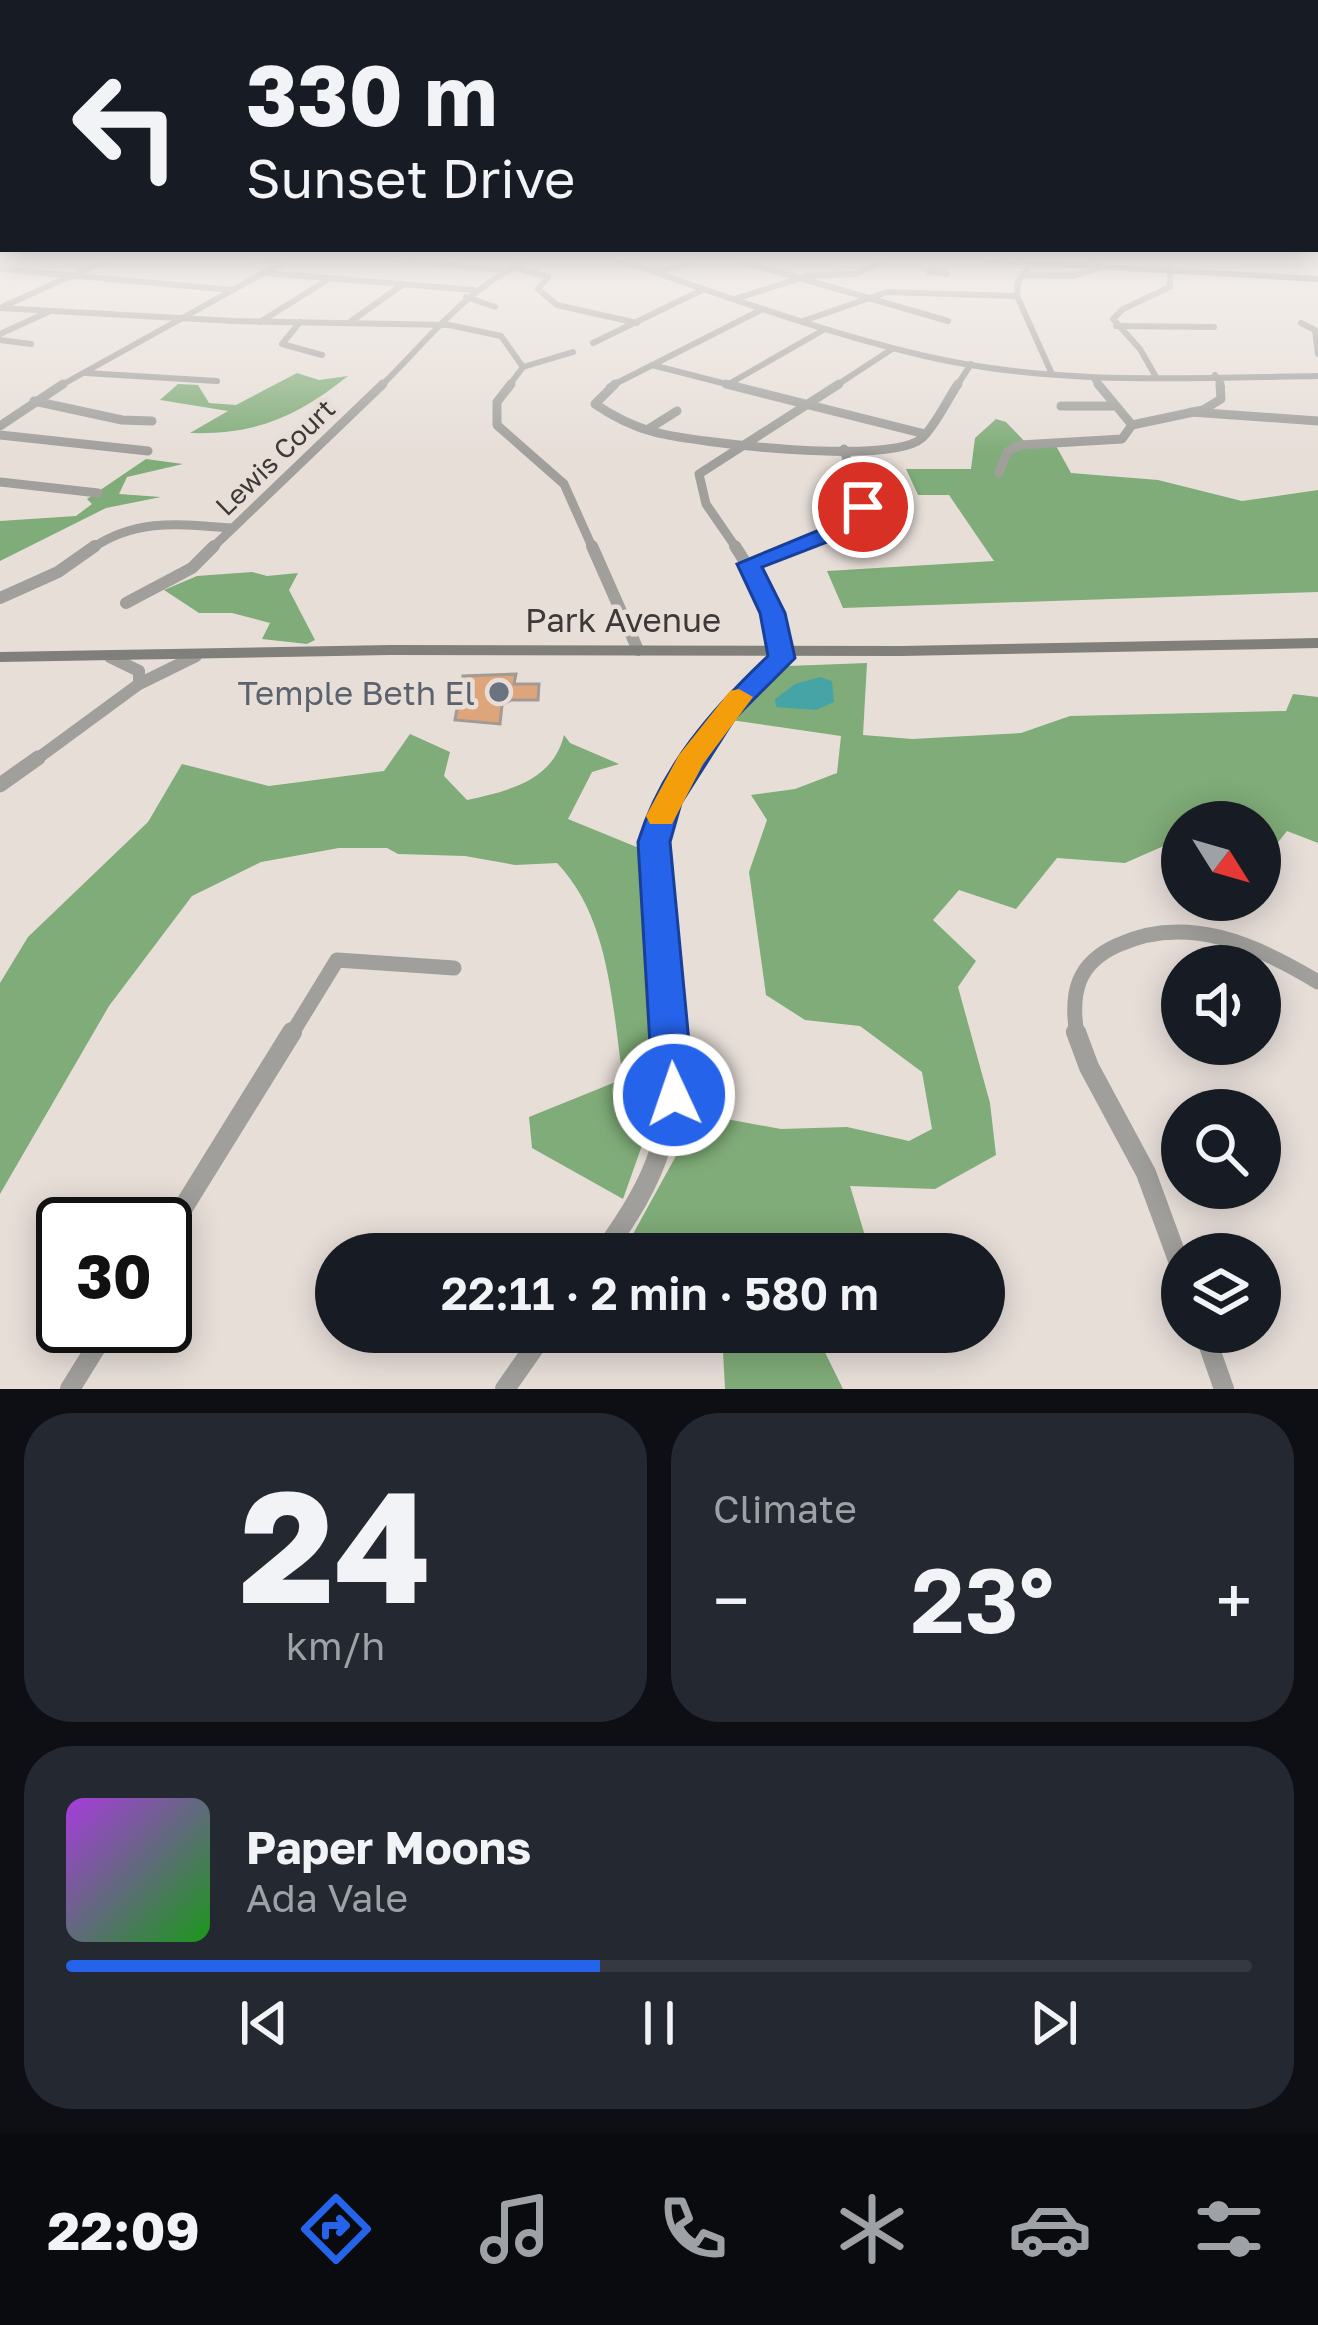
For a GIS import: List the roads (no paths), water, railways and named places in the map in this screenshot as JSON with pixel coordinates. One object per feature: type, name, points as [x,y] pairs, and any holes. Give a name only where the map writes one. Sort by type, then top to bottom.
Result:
[{"type":"main road","name":"Park Avenue","points":[[0,657],[1318,643]]},
{"type":"street","points":[[0,431],[32,401],[172,325]]},
{"type":"street","points":[[282,344],[298,325]]},
{"type":"street","points":[[433,325],[501,336],[523,367]]},
{"type":"street","name":"Lewis Court","points":[[126,603],[192,568],[441,325]]},
{"type":"street","points":[[593,343],[633,325]]},
{"type":"street","points":[[732,325],[606,388],[595,404],[602,412],[650,428],[737,447],[911,446],[925,434],[971,364]]},
{"type":"street","points":[[811,325],[892,349],[1094,379],[1318,376]]},
{"type":"street","points":[[1032,325],[1052,374]]},
{"type":"street","points":[[1305,325],[1315,330],[1318,354]]},
{"type":"street","points":[[1115,326],[1214,327]]},
{"type":"street","points":[[1115,326],[1135,342],[1156,377]]},
{"type":"street","points":[[728,385],[825,329]]},
{"type":"street","points":[[0,337],[31,344]]},
{"type":"street","points":[[270,345],[322,355]]},
{"type":"street","points":[[617,1233],[655,1171],[674,1095],[654,842],[665,803],[689,761],[727,709],[777,664],[781,650],[773,613],[748,564],[712,517],[698,479],[703,468],[892,349]]},
{"type":"street","points":[[573,352],[523,367],[496,402],[497,425],[564,484],[638,650]]},
{"type":"street","points":[[652,365],[925,434]]},
{"type":"street","points":[[85,373],[217,381]]},
{"type":"street","points":[[999,473],[1015,446],[1108,443],[1122,439],[1132,424],[1191,412],[1221,399],[1223,385],[1215,375]]},
{"type":"street","points":[[1094,379],[1132,424]]},
{"type":"street","points":[[32,401],[78,406],[117,422],[152,421]]},
{"type":"street","points":[[1061,406],[1114,406]]},
{"type":"street","points":[[650,428],[677,411]]},
{"type":"street","points":[[1191,412],[1318,422]]},
{"type":"street","points":[[0,431],[148,451]]},
{"type":"street","points":[[748,564],[863,519],[844,449]]},
{"type":"street","points":[[0,482],[98,493]]},
{"type":"street","points":[[0,598],[58,572],[110,536],[132,527],[158,523],[232,528]]},
{"type":"street","points":[[0,785],[139,684],[196,656]]},
{"type":"street","points":[[110,657],[140,671],[139,684]]},
{"type":"street","points":[[139,684],[158,657]]},
{"type":"street","points":[[1169,1233],[1149,1178],[1077,1043],[1070,1011],[1075,980],[1093,957],[1116,942],[1181,931],[1260,950],[1318,982]]},
{"type":"street","points":[[190,1197],[338,960],[454,968]]},
{"type":"street","points":[[70,1389],[93,1353]]},
{"type":"street","points":[[505,1389],[530,1353]]},
{"type":"street","points":[[1211,1353],[1224,1389]]},
{"type":"water","points":[[820,677],[832,681],[834,702],[816,710],[776,707],[775,699],[795,684]]},
{"type":"place","name":"Temple Beth El","points":[[499,692]]}]
